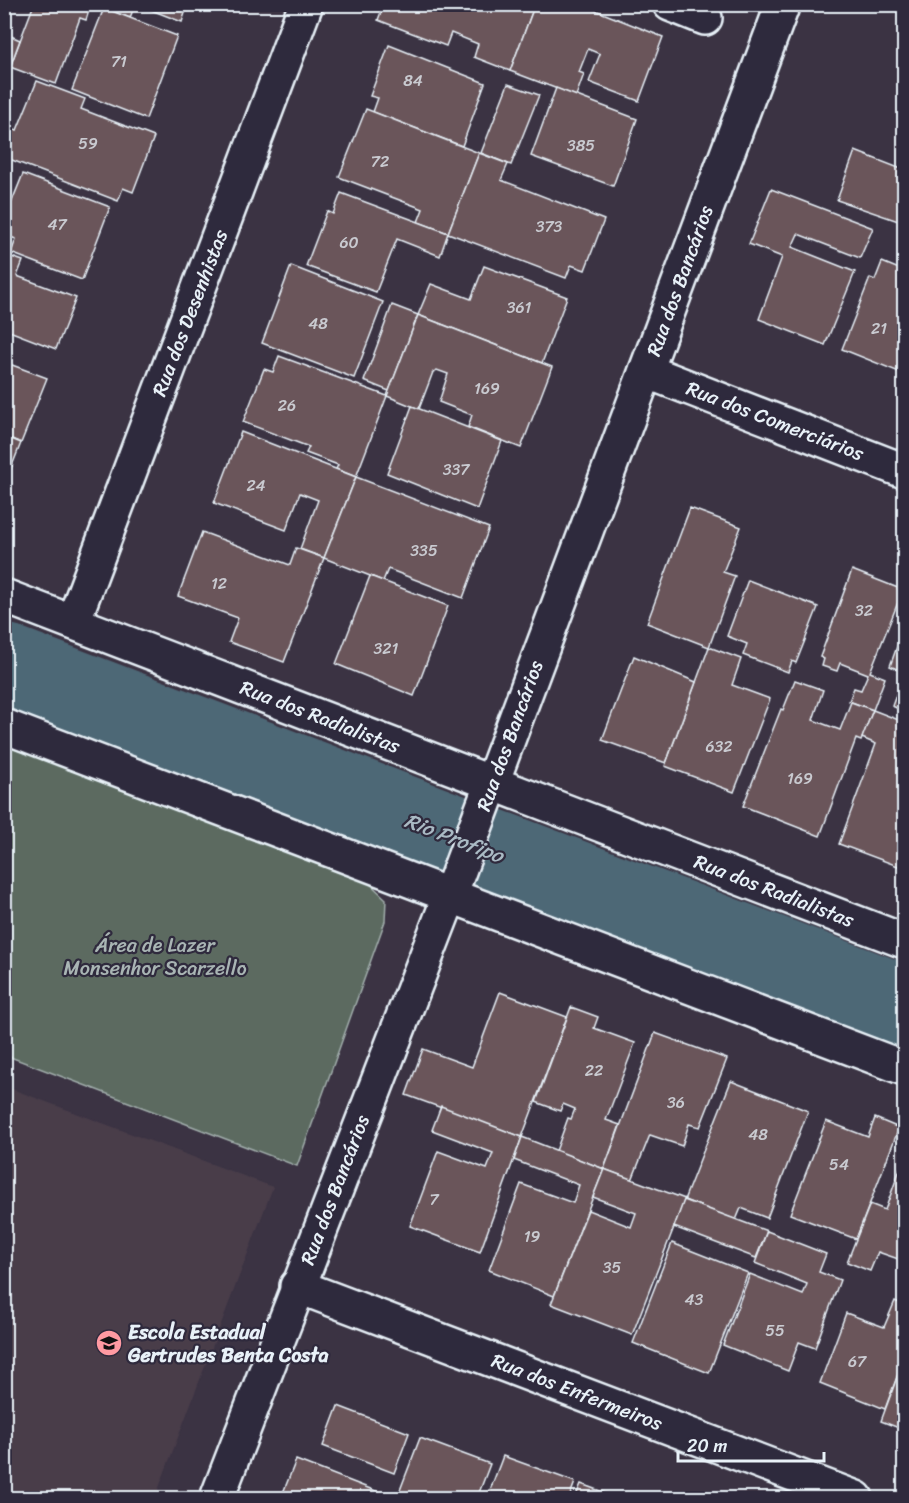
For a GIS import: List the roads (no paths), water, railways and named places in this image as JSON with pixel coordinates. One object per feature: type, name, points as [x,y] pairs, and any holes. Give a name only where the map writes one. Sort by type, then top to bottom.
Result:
[{"type":"street","name":"Rua dos Desenhistas","points":[[73,622],[306,4]]},
{"type":"street","points":[[670,4],[705,18]]},
{"type":"street","name":"Rua dos Bancários","points":[[216,1498],[493,783],[783,4]]},
{"type":"street","name":"Rua dos Comerciários","points":[[646,371],[904,471]]},
{"type":"street","name":"Rua dos Radialistas","points":[[4,596],[904,941]]},
{"type":"street","points":[[4,726],[904,1068]]},
{"type":"street","name":"Rua dos Enfermeiros","points":[[297,1286],[856,1498]]},
{"type":"waterway","name":"Rio Profipo","points":[[4,667],[904,1009]]},
{"type":"place","name":"Escola Estadual Gertrudes Benta Costa","points":[[109,1343]]},
{"type":"park label","name":"Área de Lazer Monsenhor Scarzello","points":[[155,956]]}]
